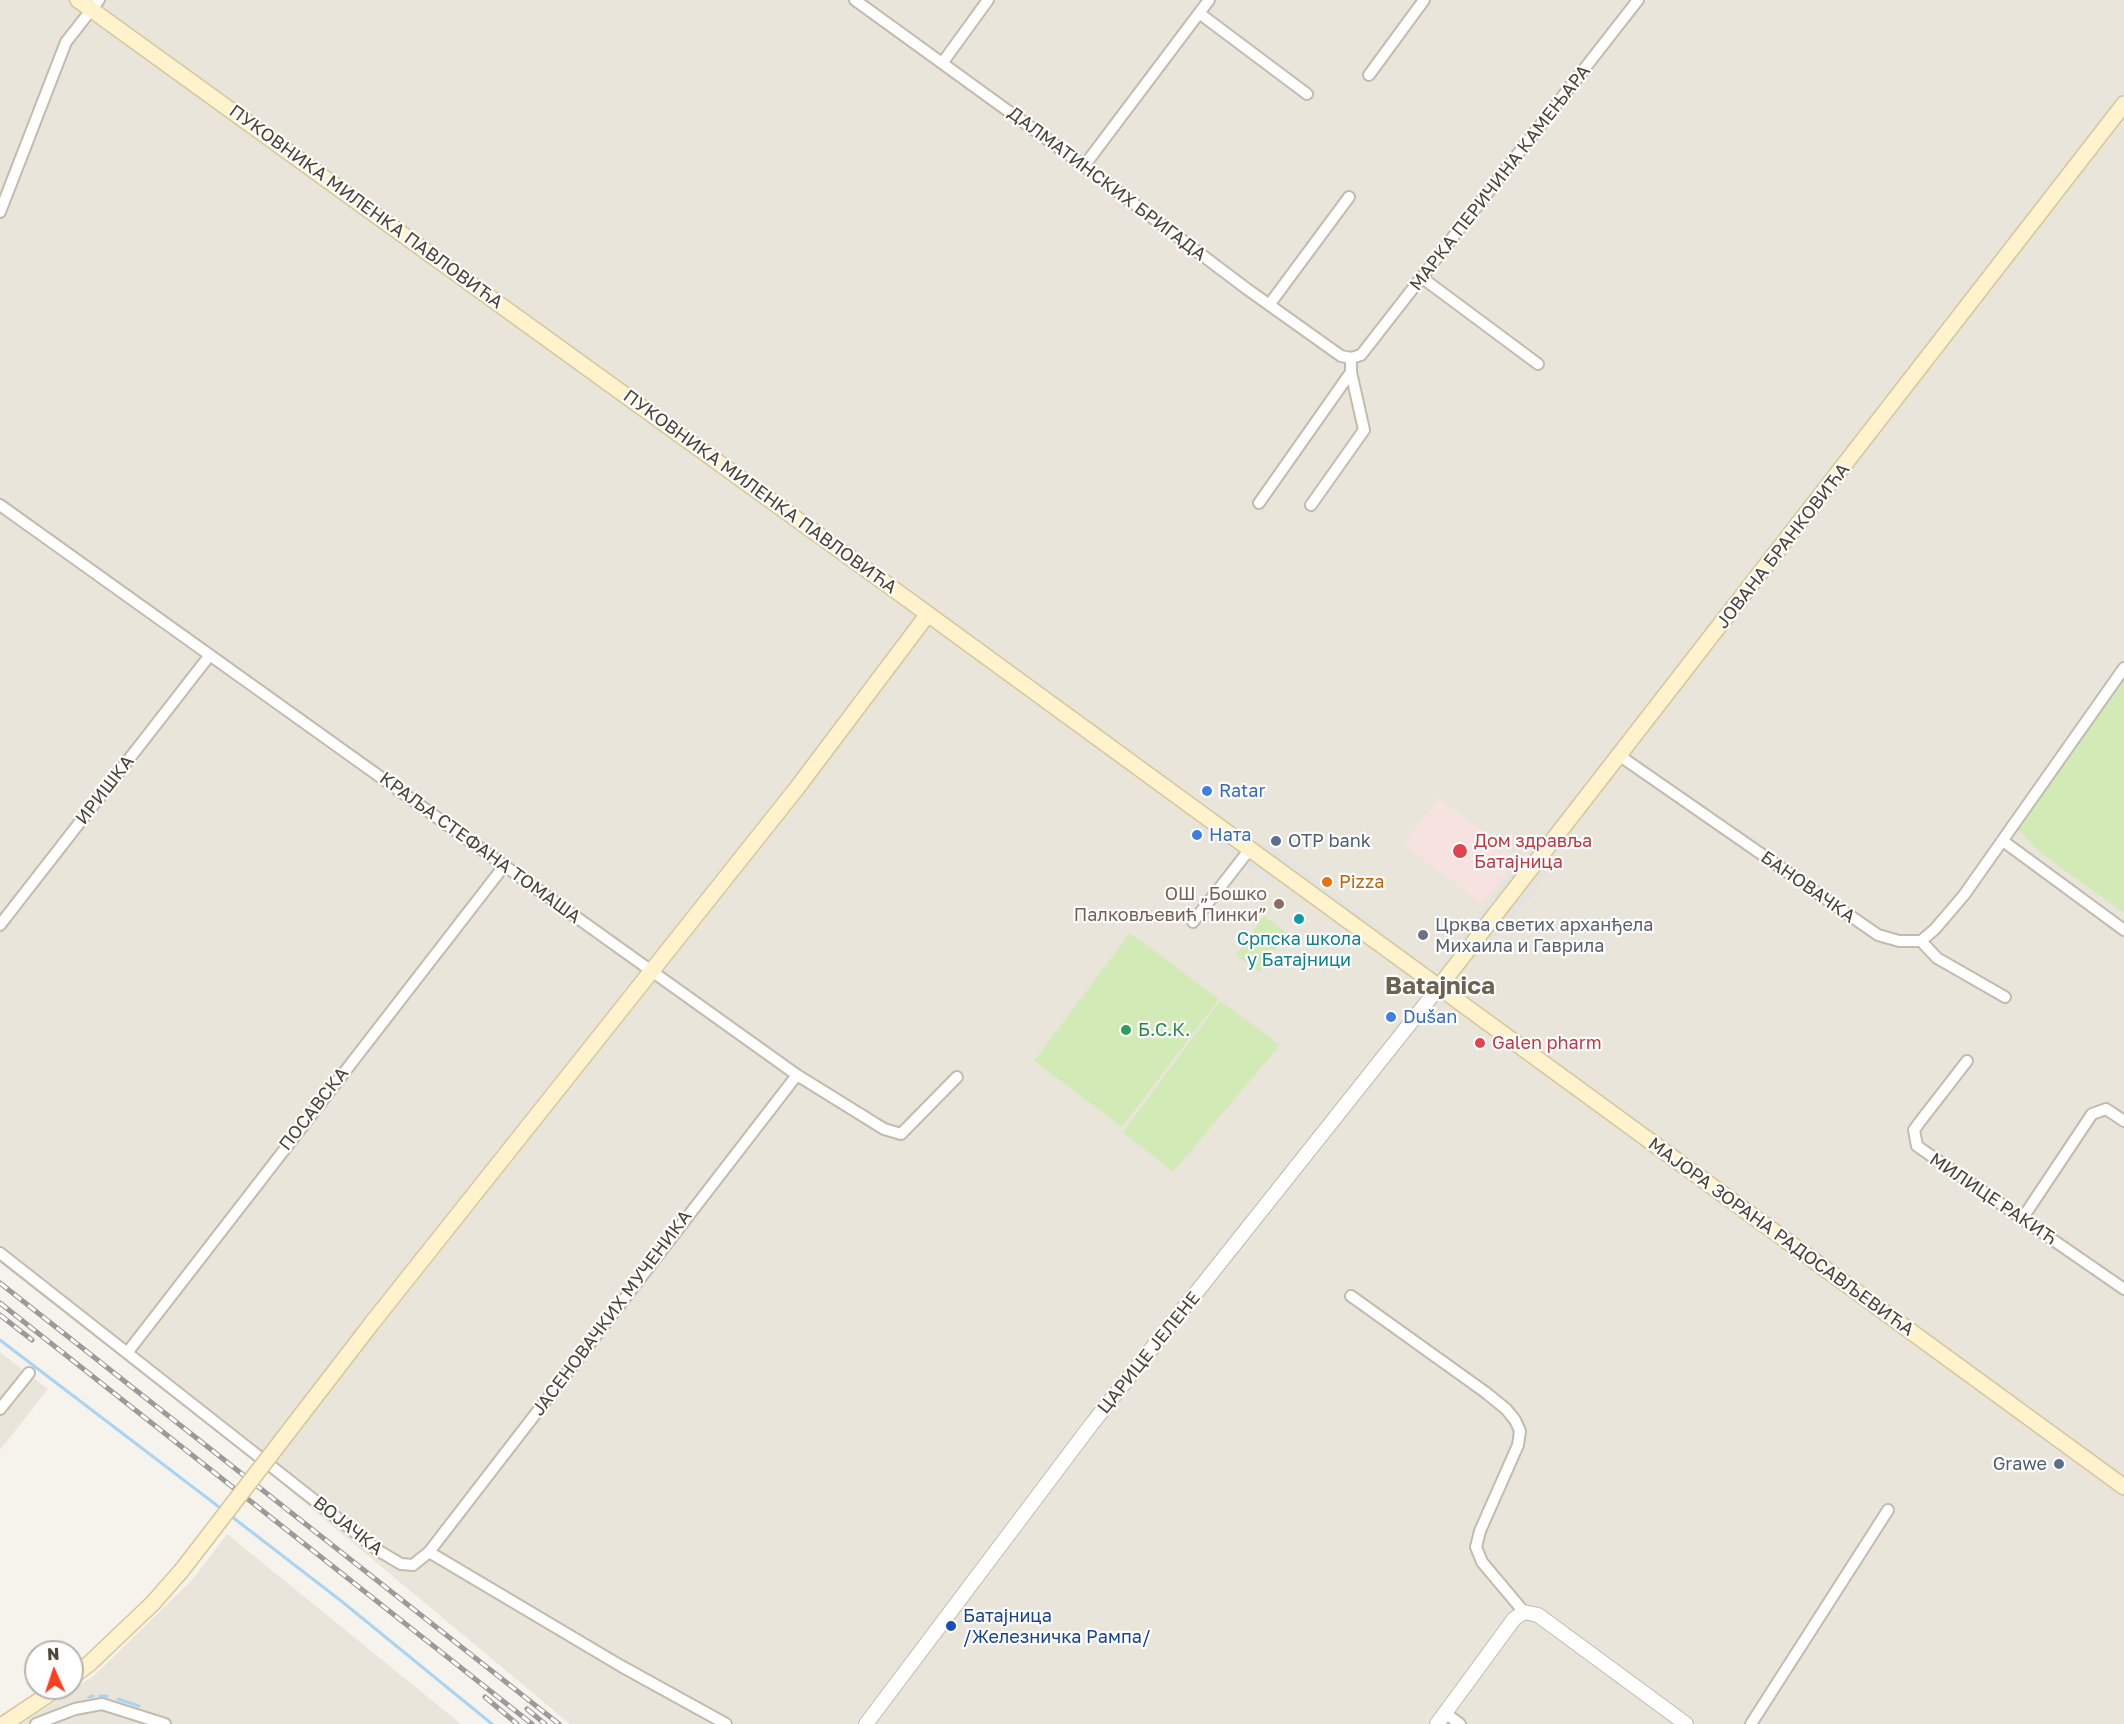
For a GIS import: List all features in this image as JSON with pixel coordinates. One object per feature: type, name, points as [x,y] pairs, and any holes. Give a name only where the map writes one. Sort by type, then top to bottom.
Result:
[{"type":"main road","name":"ПУКОВНИКА МИЛЕНКА ПАВЛОВИЋА","points":[[89,2],[1439,987]]},
{"type":"main road","name":"ЈОВАНА БРАНКОВИЋА","points":[[1439,987],[2124,104]]},
{"type":"main road","points":[[84,1668],[153,1603],[182,1570],[372,1323],[797,789],[928,614]]},
{"type":"main road","name":"МАЈОРА ЗОРАНА РАДОСАВЉЕВИЋА","points":[[1439,987],[2124,1487]]},
{"type":"main road","points":[[4,1724],[40,1700]]},
{"type":"street","name":"ДАЛМАТИНСКИХ БРИГАДА","points":[[855,0],[943,62],[1269,305],[1341,356],[1356,357]]},
{"type":"street","points":[[943,62],[988,0]]},
{"type":"street","points":[[1084,166],[1209,0]]},
{"type":"street","points":[[1368,75],[1424,0]]},
{"type":"street","name":"МАРКА ПЕРИЧИНА КАМЕЊАРА","points":[[1356,357],[1638,0]]},
{"type":"street","points":[[0,212],[66,42],[89,2]]},
{"type":"street","points":[[1199,13],[1307,94]]},
{"type":"street","points":[[1269,305],[1349,197]]},
{"type":"street","points":[[1421,277],[1538,364]]},
{"type":"street","points":[[1259,503],[1351,372],[1356,357]]},
{"type":"street","points":[[1311,505],[1364,430],[1351,372]]},
{"type":"street","name":"КРАЉА СТЕФАНА ТОМАША","points":[[0,505],[652,973],[797,1075],[894,1134],[901,1134],[909,1128],[957,1077]]},
{"type":"street","name":"ИРИШКА","points":[[0,925],[210,655]]},
{"type":"street","points":[[2005,997],[1936,958],[1921,941],[1957,903],[2124,668]]},
{"type":"street","name":"БАНОВАЧКА","points":[[1620,756],[1878,935],[1899,941],[1921,941]]},
{"type":"street","points":[[2003,841],[2124,930]]},
{"type":"street","points":[[1193,922],[1251,849]]},
{"type":"street","name":"ПОСАВСКА","points":[[127,1353],[504,866]]},
{"type":"street","name":"ЦАРИЦЕ ЈЕЛЕНЕ","points":[[866,1724],[1091,1425],[1439,987]]},
{"type":"street","name":"МИЛИЦЕ РАКИЋ","points":[[1967,1061],[1914,1130],[1917,1146],[2124,1289]]},
{"type":"street","name":"ЈАСЕНОВАЧКИХ МУЧЕНИКА","points":[[429,1552],[797,1075]]},
{"type":"street","points":[[2022,1219],[2092,1114],[2106,1109],[2124,1121]]},
{"type":"street","name":"ВОЈАЧКА","points":[[0,1253],[393,1560],[400,1564],[413,1565],[429,1552]]},
{"type":"street","points":[[1351,1296],[1485,1392],[1515,1420],[1520,1431],[1518,1445],[1480,1531],[1476,1547],[1482,1562],[1524,1612],[1538,1615],[1686,1724]]},
{"type":"street","points":[[0,1409],[29,1372]]},
{"type":"street","points":[[1751,1724],[1888,1510]]},
{"type":"street","points":[[429,1552],[621,1666],[726,1724]]},
{"type":"street","points":[[1460,1724],[1441,1718],[1514,1619],[1524,1612]]},
{"type":"street","points":[[36,1724],[75,1709],[102,1704],[165,1724]]},
{"type":"shaded area","points":[[0,0],[2124,0],[2124,1724],[570,1724],[275,1478],[0,1263]]},
{"type":"shaded area","name":"Дом здравља Батајница","points":[[1439,798],[1517,859],[1482,904],[1403,844]]},
{"type":"shaded area","points":[[1202,823],[1277,876],[1272,883],[1197,829]]},
{"type":"shaded area","points":[[1267,843],[1382,929],[1377,937],[1261,850]]},
{"type":"shaded area","points":[[1516,868],[1522,873],[1448,966],[1441,961]]},
{"type":"shaded area","points":[[1542,868],[1549,873],[1481,958],[1474,952]]},
{"type":"shaded area","points":[[0,1352],[48,1389],[0,1450]]},
{"type":"shaded area","points":[[227,1534],[461,1724],[21,1724],[57,1700],[84,1700],[84,1682],[95,1675],[193,1579]]},
{"type":"green space","points":[[2124,678],[2124,913],[2042,854],[2017,829]]},
{"type":"green space","points":[[1264,916],[1287,933],[1259,972],[1236,955]]},
{"type":"green space","name":"Б.С.К.","points":[[1130,933],[1219,999],[1122,1127],[1034,1061]]},
{"type":"green space","points":[[1220,1001],[1280,1045],[1173,1172],[1123,1132]]},
{"type":"waterway","points":[[0,1340],[223,1510]]},
{"type":"waterway","points":[[231,1516],[340,1600],[492,1724]]},
{"type":"waterway","points":[[89,1697],[93,1696]]},
{"type":"waterway","points":[[100,1696],[107,1696]]},
{"type":"waterway","points":[[118,1699],[139,1706]]},
{"type":"railway","points":[[0,1283],[559,1724]]},
{"type":"railway","points":[[0,1303],[532,1724]]},
{"type":"railway","points":[[0,1315],[32,1340]]},
{"type":"railway","points":[[485,1697],[517,1724]]},
{"type":"railway","points":[[527,1709],[545,1724]]},
{"type":"place","name":"Ratar","points":[[1207,791]]},
{"type":"place","name":"Ната","points":[[1197,835]]},
{"type":"place","name":"OTP bank","points":[[1276,841]]},
{"type":"place","name":"Дом здравља Батајница","points":[[1460,851]]},
{"type":"place","name":"Pizza","points":[[1327,882]]},
{"type":"place","name":"ОШ „Бошко Палковљевић Пинки”","points":[[1279,904]]},
{"type":"place","name":"Српска школа у Батајници","points":[[1299,919]]},
{"type":"place","name":"Црква светих арханђела Михаила и Гаврила","points":[[1423,935]]},
{"type":"place","name":"Dušan","points":[[1391,1017]]},
{"type":"place","name":"Б.С.К.","points":[[1126,1030]]},
{"type":"place","name":"Galen pharm","points":[[1480,1043]]},
{"type":"place","name":"Grawe","points":[[2059,1464]]},
{"type":"place","name":"Батајница /Железничка Рампа/","points":[[951,1626]]},
{"type":"district","name":"Batajnica","points":[[1440,986]]}]
